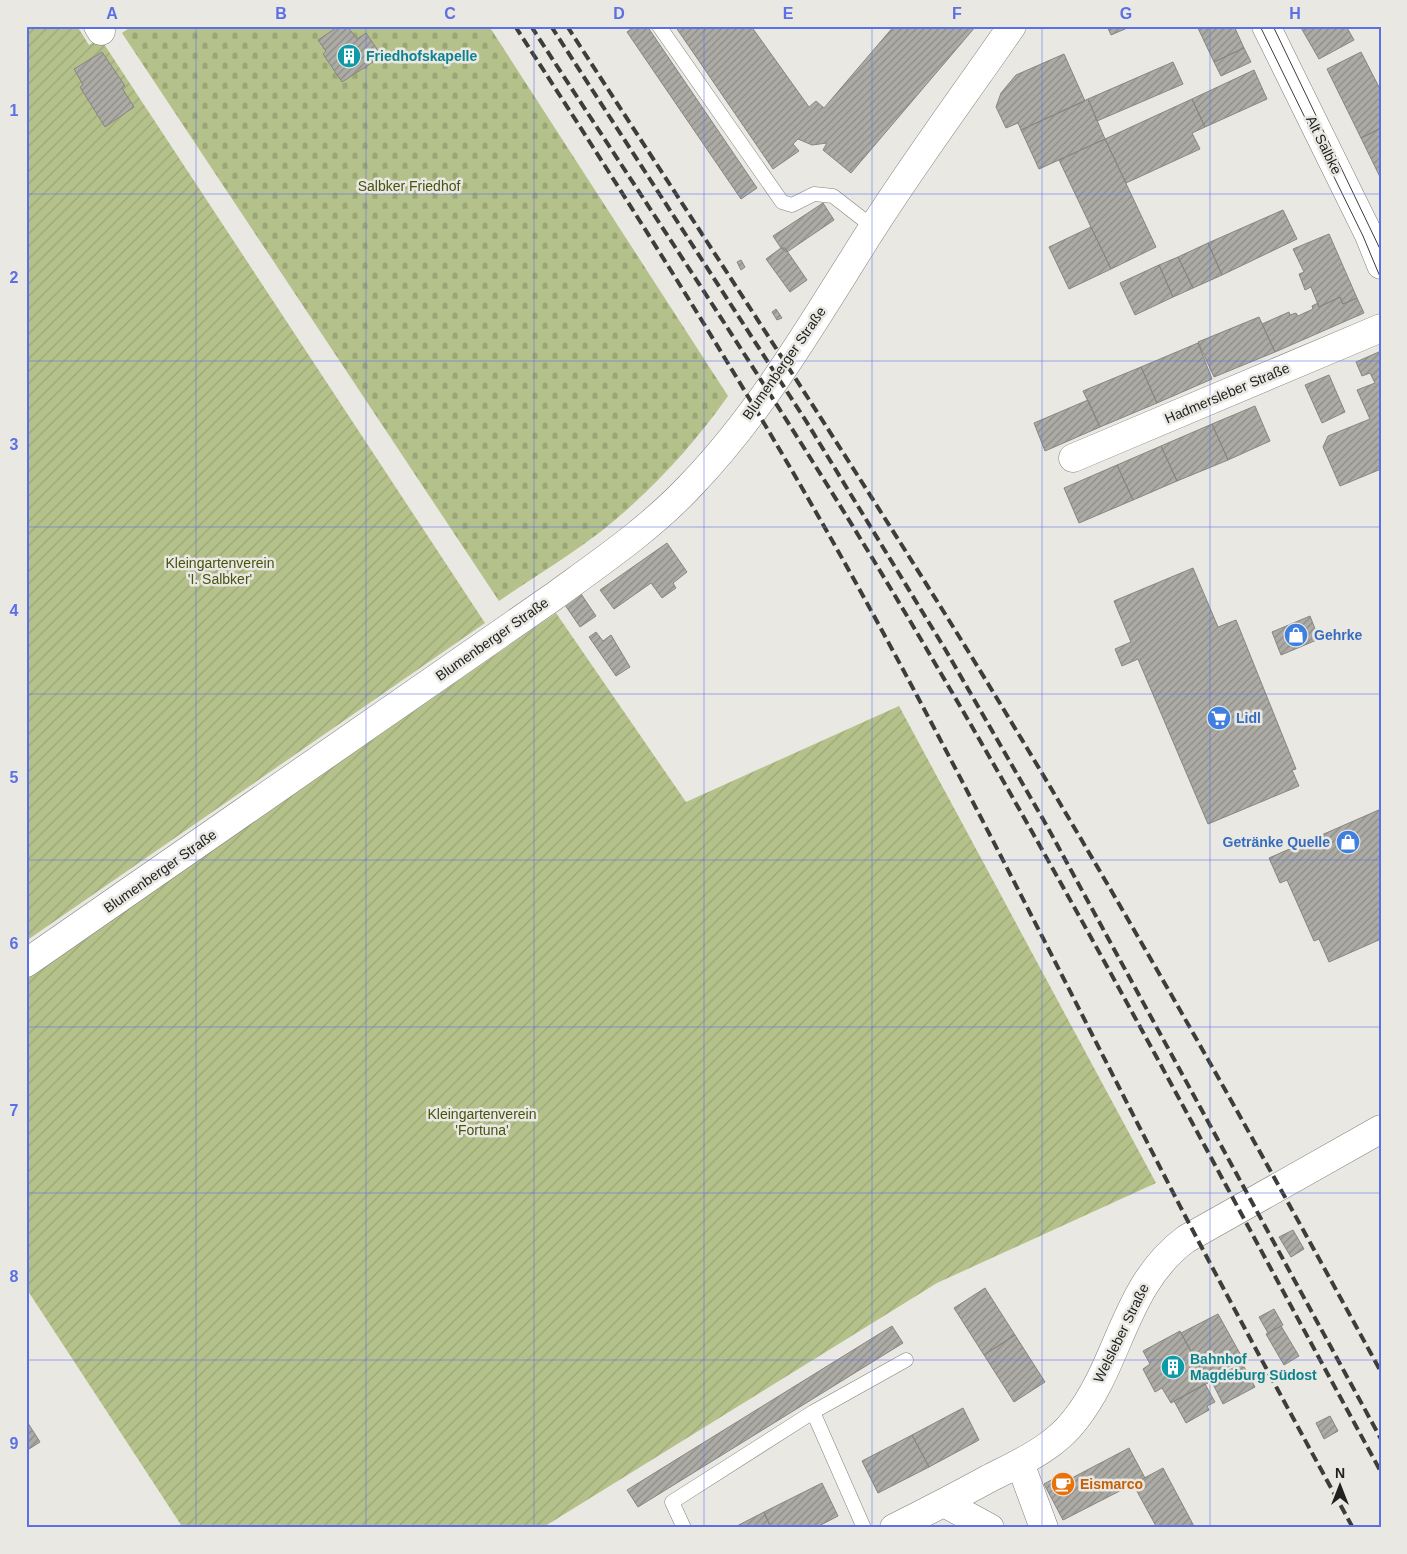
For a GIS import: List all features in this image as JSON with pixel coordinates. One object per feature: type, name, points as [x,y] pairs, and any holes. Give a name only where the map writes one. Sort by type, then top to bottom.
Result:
[{"type":"street","name":"Blumenberger Straße","points":[[26,963],[553,597],[658,516],[716,458],[767,392],[873,228],[1012,26]]},
{"type":"street","name":"Alt Salbke","points":[[1266,26],[1381,265]]},
{"type":"street","name":"Hadmersleber Straße","points":[[1073,458],[1381,328]]},
{"type":"street","name":"Welsleber Straße","points":[[894,1528],[1020,1463],[1062,1435],[1088,1402],[1137,1297],[1154,1268],[1168,1253],[1192,1236],[1381,1129]]},
{"type":"street","points":[[1020,1463],[1044,1528]]},
{"type":"street","points":[[944,1503],[990,1528]]},
{"type":"lane","points":[[659,26],[782,202],[792,205],[814,194],[833,196],[873,228]]},
{"type":"lane","points":[[684,1528],[672,1502],[813,1412],[906,1360]]},
{"type":"lane","points":[[813,1412],[864,1528]]},
{"type":"green space","name":"Kleingartenverein 'I. Salbker'","points":[[26,26],[77,26],[89,45],[100,38],[485,623],[26,941]]},
{"type":"green space","name":"Salbker Friedhof","points":[[132,26],[489,26],[728,396],[683,453],[632,505],[585,543],[499,601],[122,33]]},
{"type":"green space","name":"Kleingartenverein 'Fortuna'","points":[[556,613],[686,802],[899,706],[1156,1183],[937,1283],[542,1528],[183,1528],[26,1288],[26,979]]},
{"type":"building","name":"Friedhofskapelle","points":[[339,26],[347,26],[357,39],[366,33],[379,52],[370,58],[373,62],[342,82],[323,54],[326,51],[318,40]]},
{"type":"building","points":[[635,26],[647,26],[757,188],[741,199],[627,32]]},
{"type":"building","points":[[675,26],[751,26],[809,107],[816,101],[824,108],[894,26],[976,26],[851,173],[823,150],[827,143],[812,145],[798,139],[793,144],[799,151],[773,169]]},
{"type":"building","points":[[1107,26],[1132,26],[1111,35]]},
{"type":"building","points":[[1197,26],[1234,26],[1244,48],[1214,62]]},
{"type":"building","points":[[1300,26],[1346,26],[1354,40],[1319,59]]},
{"type":"building","points":[[1244,48],[1251,62],[1221,76],[1214,62]]},
{"type":"building","points":[[102,52],[125,86],[122,88],[134,107],[105,127],[80,87],[83,85],[74,69]]},
{"type":"building","points":[[1361,52],[1381,91],[1381,128],[1361,138],[1327,69]]},
{"type":"building","points":[[1064,54],[1085,101],[1021,130],[1018,123],[1006,128],[996,107],[1001,93],[1016,75]]},
{"type":"building","points":[[1173,62],[1183,84],[1097,121],[1088,99]]},
{"type":"building","points":[[1254,70],[1267,99],[1205,127],[1192,99]]},
{"type":"building","points":[[1088,99],[1105,139],[1039,169],[1021,130]]},
{"type":"building","points":[[1192,99],[1205,127],[1192,133],[1200,149],[1126,183],[1105,139]]},
{"type":"building","points":[[1381,128],[1381,179],[1361,138]]},
{"type":"building","points":[[1105,139],[1156,247],[1111,269],[1059,160]]},
{"type":"building","points":[[823,203],[834,220],[787,252],[781,248],[773,236]]},
{"type":"building","points":[[1283,210],[1297,239],[1222,275],[1208,243]]},
{"type":"building","points":[[1091,227],[1111,269],[1069,289],[1049,247]]},
{"type":"building","points":[[1329,234],[1357,298],[1343,304],[1340,297],[1319,307],[1311,287],[1305,290],[1299,274],[1304,272],[1293,249]]},
{"type":"building","points":[[1208,243],[1222,275],[1193,288],[1178,257]]},
{"type":"building","points":[[781,248],[785,248],[807,280],[790,292],[766,259]]},
{"type":"building","points":[[1178,257],[1193,288],[1173,297],[1159,265]]},
{"type":"building","points":[[741,260],[745,267],[741,270],[737,262]]},
{"type":"building","points":[[1159,265],[1173,297],[1135,315],[1120,283]]},
{"type":"building","points":[[1340,297],[1343,304],[1357,298],[1364,313],[1275,352],[1262,324],[1289,312],[1290,315],[1296,313],[1298,316],[1313,309],[1312,306],[1318,303],[1319,307]]},
{"type":"building","points":[[776,309],[782,318],[777,320],[772,312]]},
{"type":"building","points":[[1259,317],[1275,352],[1214,377],[1198,342]]},
{"type":"building","points":[[1198,343],[1212,379],[1157,403],[1141,367]]},
{"type":"building","points":[[1381,351],[1381,469],[1340,486],[1323,447],[1328,436],[1370,419],[1357,390],[1375,383],[1370,373],[1362,376],[1356,362]]},
{"type":"building","points":[[1141,367],[1157,403],[1100,427],[1083,391]]},
{"type":"building","points":[[1329,375],[1345,412],[1322,423],[1305,385]]},
{"type":"building","points":[[1088,400],[1100,427],[1045,451],[1034,423]]},
{"type":"building","points":[[1255,406],[1270,441],[1228,460],[1212,424]]},
{"type":"building","points":[[1212,424],[1228,460],[1177,481],[1161,446]]},
{"type":"building","points":[[1161,446],[1177,481],[1133,500],[1117,465]]},
{"type":"building","points":[[1117,465],[1133,500],[1079,523],[1064,488]]},
{"type":"building","points":[[667,543],[687,572],[673,583],[676,588],[662,598],[651,583],[614,609],[600,590]]},
{"type":"building","name":"Lidl","points":[[1193,568],[1218,627],[1236,620],[1296,769],[1292,770],[1299,786],[1208,824],[1138,659],[1122,666],[1115,649],[1131,642],[1114,601]]},
{"type":"building","points":[[579,591],[596,616],[580,627],[563,602]]},
{"type":"building","name":"Gehrke","points":[[1310,616],[1319,639],[1281,655],[1272,632]]},
{"type":"building","points":[[596,632],[603,641],[611,635],[630,667],[616,676],[589,637]]},
{"type":"building","points":[[1381,809],[1381,939],[1329,962],[1319,939],[1314,941],[1287,880],[1280,883],[1269,858]]},
{"type":"building","points":[[1293,1230],[1304,1249],[1291,1257],[1279,1237]]},
{"type":"building","points":[[985,1288],[1015,1335],[984,1355],[954,1308]]},
{"type":"building","points":[[1274,1309],[1283,1325],[1268,1333],[1259,1317]]},
{"type":"building","points":[[1218,1314],[1243,1359],[1206,1379],[1181,1333]]},
{"type":"building","points":[[892,1326],[903,1343],[638,1507],[627,1490]]},
{"type":"building","points":[[1281,1326],[1299,1356],[1284,1365],[1266,1334]]},
{"type":"building","name":"Bahnhof Magdeburg Südost","points":[[1180,1331],[1208,1383],[1171,1403],[1162,1388],[1155,1392],[1143,1369],[1150,1364],[1143,1351]]},
{"type":"building","points":[[1015,1335],[1045,1382],[1014,1402],[984,1355]]},
{"type":"building","points":[[1242,1363],[1255,1387],[1223,1404],[1211,1380]]},
{"type":"building","points":[[1205,1384],[1215,1402],[1207,1406],[1209,1410],[1186,1423],[1174,1401]]},
{"type":"building","points":[[963,1408],[979,1440],[929,1467],[912,1435]]},
{"type":"building","points":[[1330,1416],[1338,1431],[1324,1439],[1316,1423]]},
{"type":"building","points":[[26,1420],[40,1442],[26,1451]]},
{"type":"building","points":[[912,1435],[929,1467],[878,1493],[862,1461]]},
{"type":"building","points":[[1129,1448],[1145,1478],[1063,1520],[1044,1484],[1066,1472],[1070,1479]]},
{"type":"building","points":[[1163,1468],[1195,1528],[1157,1528],[1133,1484]]},
{"type":"building","points":[[822,1483],[838,1516],[815,1528],[771,1528],[764,1512]]},
{"type":"building","points":[[764,1512],[771,1528],[733,1528]]},
{"type":"tram line","points":[[1260,26],[1363,236],[1381,279]]},
{"type":"tram line","points":[[1273,26],[1381,251]]},
{"type":"railway","points":[[515,26],[694,307],[780,450],[862,594],[984,823],[1202,1248],[1353,1528]]},
{"type":"railway","points":[[531,26],[786,420],[933,660],[1105,962],[1381,1472]]},
{"type":"railway","points":[[551,26],[806,421],[945,649],[1048,828],[1381,1439]]},
{"type":"railway","points":[[567,26],[863,484],[1015,728],[1123,910],[1279,1186],[1381,1372]]},
{"type":"place","name":"Friedhofskapelle","points":[[349,56]]},
{"type":"place","name":"Gehrke","points":[[1296,635]]},
{"type":"place","name":"Lidl","points":[[1219,718]]},
{"type":"place","name":"Getränke Quelle","points":[[1348,842]]},
{"type":"place","name":"Bahnhof Magdeburg Südost","points":[[1173,1367]]},
{"type":"place","name":"Eismarco","points":[[1063,1484]]}]
